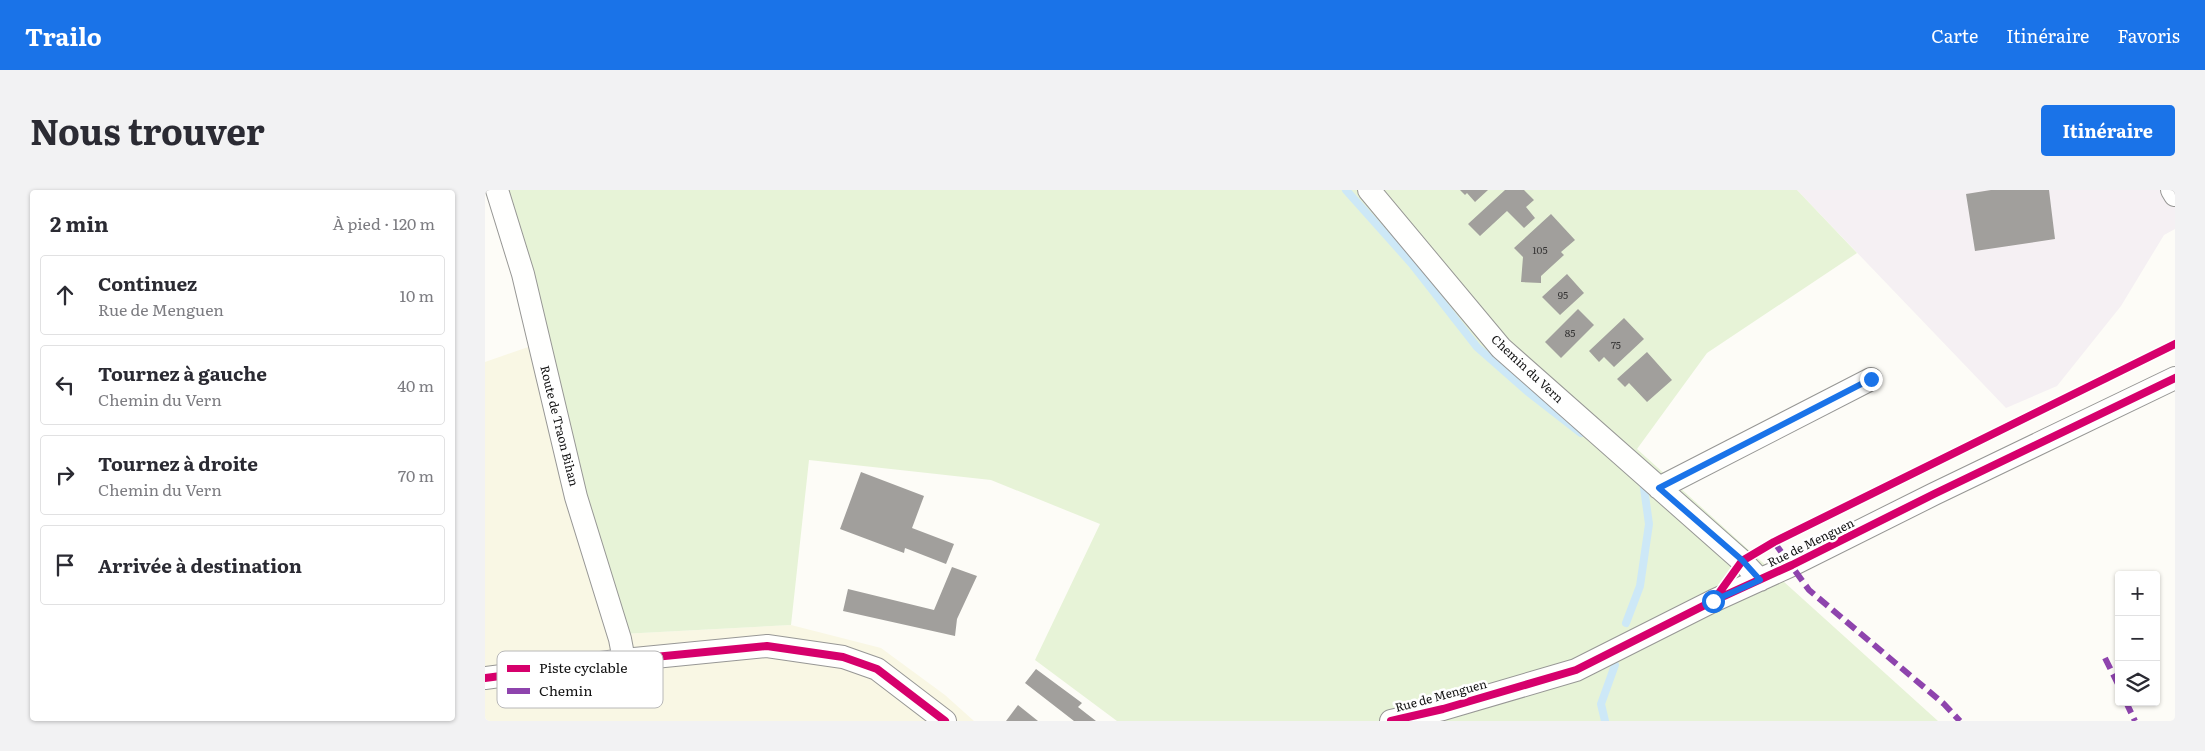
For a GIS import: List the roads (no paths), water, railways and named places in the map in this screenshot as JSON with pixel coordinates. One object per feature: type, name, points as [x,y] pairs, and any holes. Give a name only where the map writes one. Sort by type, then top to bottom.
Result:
[{"type":"street","name":"Route de Traon Bihan","points":[[497,190],[523,274],[576,497],[622,651]]},
{"type":"street","name":"Chemin du Vern","points":[[1369,190],[1501,348],[1742,560],[1760,580]]},
{"type":"street","points":[[2172,190],[2175,195]]},
{"type":"street","name":"Rue de Menguen","points":[[1391,721],[1443,709],[1576,670],[1713,601],[1760,580],[2175,378]]},
{"type":"street","points":[[1659,488],[1871,379]]},
{"type":"street","points":[[663,656],[767,646],[843,657],[877,669],[945,721]]},
{"type":"waterway","points":[[1346,190],[1412,264],[1477,347],[1527,391],[1581,433]]},
{"type":"waterway","points":[[1626,623],[1640,586],[1649,524],[1643,481]]},
{"type":"waterway","points":[[1605,721],[1601,704],[1615,665]]}]
